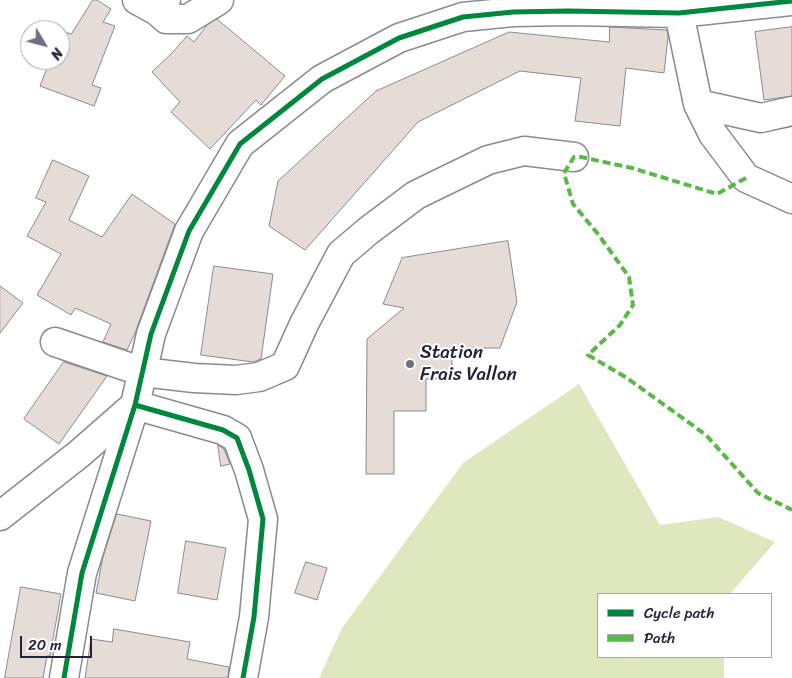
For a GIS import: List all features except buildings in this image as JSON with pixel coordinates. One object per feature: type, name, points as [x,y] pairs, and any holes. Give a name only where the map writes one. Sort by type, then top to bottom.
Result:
[{"type":"street","points":[[154,4],[166,19],[188,20],[219,0]]},
{"type":"street","points":[[64,678],[82,573],[135,405],[151,334],[189,231],[240,144],[322,79],[399,38],[465,6],[513,12],[679,13],[792,1]]},
{"type":"street","points":[[679,13],[698,104],[713,134],[746,178],[792,199]]},
{"type":"street","points":[[698,104],[760,118],[792,111]]},
{"type":"street","points":[[55,342],[143,372],[194,378],[236,380],[259,377],[285,366],[304,324],[341,254],[416,195],[488,160],[515,153],[524,151],[574,157]]},
{"type":"street","points":[[1,512],[79,454],[135,405]]},
{"type":"street","points":[[135,405],[223,430],[237,438],[250,470],[263,519],[254,617],[244,678]]},
{"type":"green space","points":[[579,384],[660,525],[718,517],[775,542],[731,593],[597,593],[597,658],[724,658],[724,678],[319,678],[342,628],[463,463]]},
{"type":"marked path","points":[[746,178],[717,194],[632,168],[581,157],[574,157],[564,173],[573,204],[598,234],[629,277],[633,305],[620,325],[588,355],[627,378],[706,435],[758,493],[792,510]]},
{"type":"cycle path","points":[[64,678],[82,573],[135,405],[151,334],[189,231],[240,144],[322,79],[399,38],[463,17],[513,12],[679,13],[792,1]]},
{"type":"cycle path","points":[[135,405],[223,430],[237,438],[249,470],[263,519],[254,617],[243,678]]},
{"type":"place","name":"Station Frais Vallon","points":[[410,364]]}]
